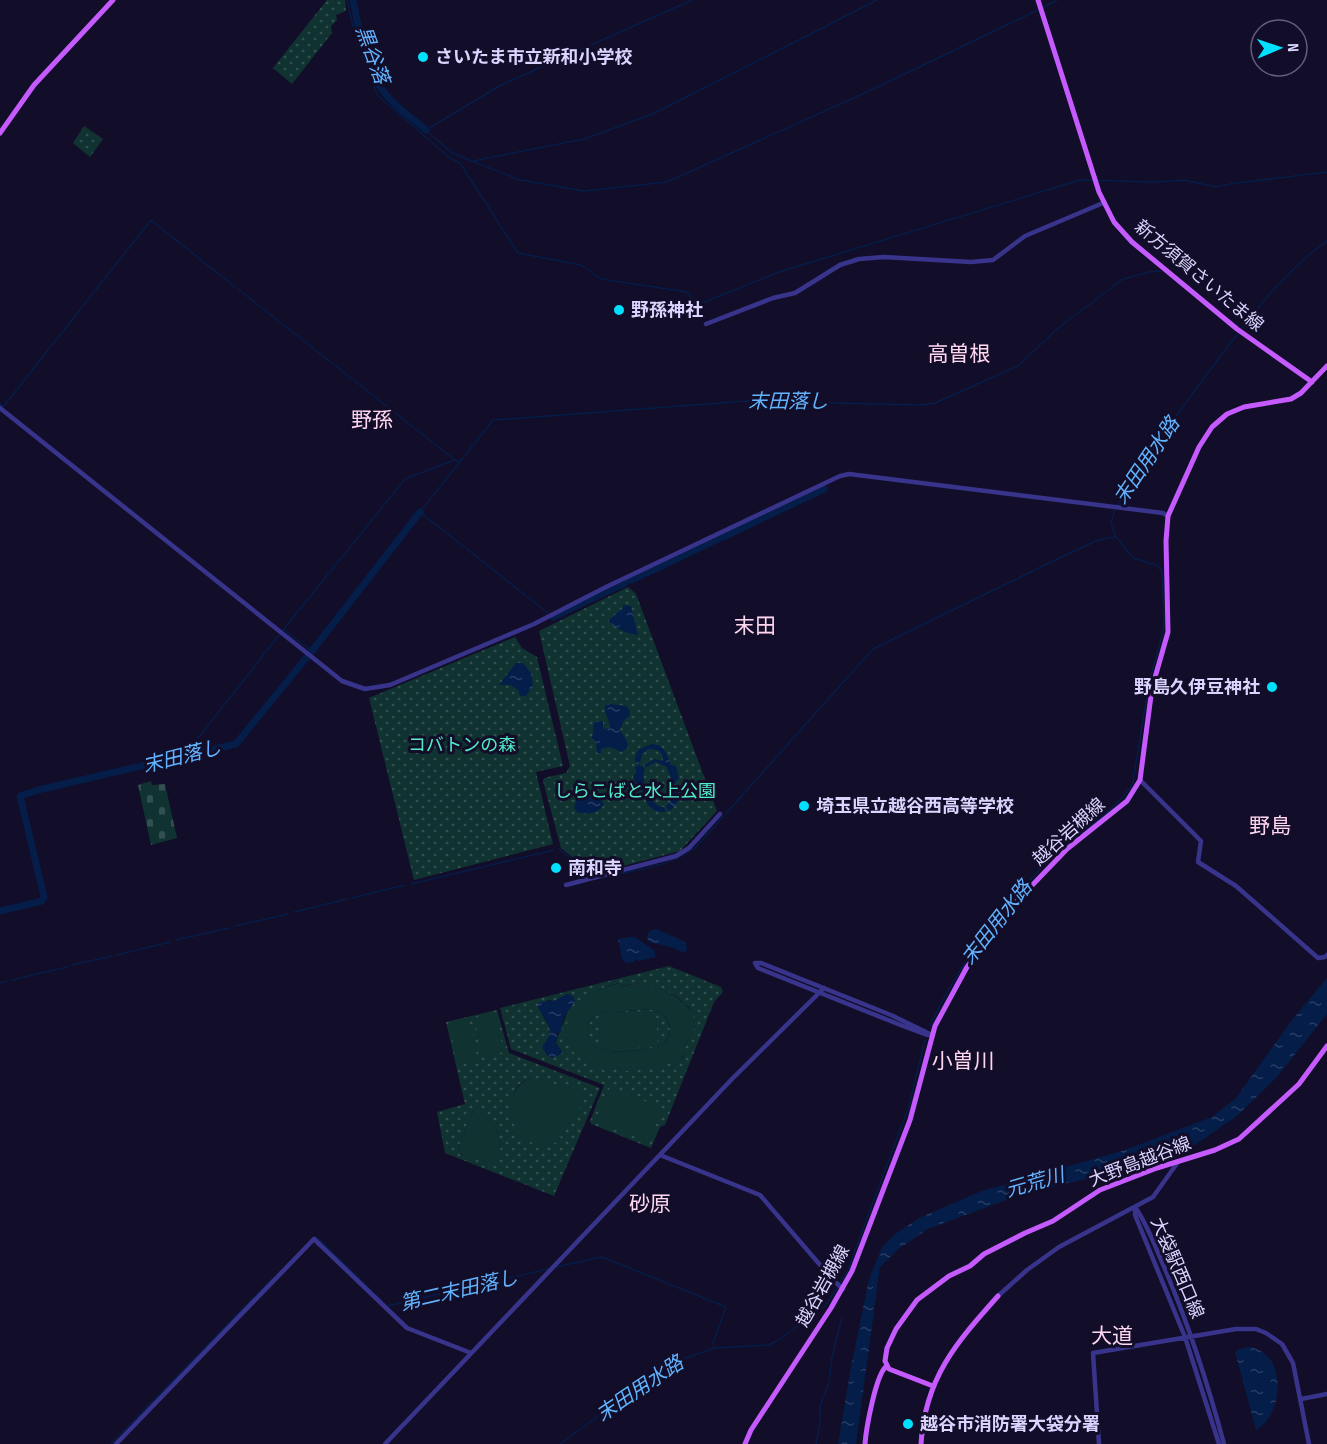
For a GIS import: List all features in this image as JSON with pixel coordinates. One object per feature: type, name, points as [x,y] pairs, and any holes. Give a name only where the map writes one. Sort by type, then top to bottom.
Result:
[{"type":"main road","points":[[0,134],[34,85],[113,0]]},
{"type":"main road","name":"新方須賀さいたま線","points":[[1038,0],[1103,203],[1119,228],[1145,253],[1237,329],[1312,382]]},
{"type":"main road","name":"越谷岩槻線","points":[[745,1444],[751,1430],[856,1262],[910,1120],[932,1035],[942,1010],[967,966],[1009,910],[1067,849],[1127,801],[1140,780],[1152,688],[1168,632],[1166,541],[1168,516],[1199,447],[1219,420],[1234,410],[1290,399],[1301,393],[1327,366]]},
{"type":"main road","name":"大野島越谷線","points":[[865,1444],[878,1380],[882,1369],[887,1366],[885,1357],[887,1348],[896,1329],[917,1300],[949,1276],[970,1266],[984,1254],[1053,1221],[1100,1190],[1215,1150],[1239,1139],[1299,1084],[1327,1046]]},
{"type":"main road","points":[[921,1444],[923,1423],[933,1386],[955,1346],[998,1296]]},
{"type":"main road","points":[[887,1366],[933,1386]]},
{"type":"street","points":[[706,324],[773,298],[795,293],[840,265],[853,261],[884,257],[962,262],[993,260],[1030,234],[1103,203]]},
{"type":"street","points":[[0,408],[342,681],[351,686],[373,689],[390,685],[516,633],[765,510],[849,474],[1163,513],[1168,516]]},
{"type":"street","points":[[1140,780],[1202,841],[1198,862],[1236,886],[1318,958],[1327,955]]},
{"type":"street","points":[[566,885],[676,856],[689,848],[720,814]]},
{"type":"street","points":[[822,990],[761,963],[755,963],[758,968],[891,1015],[932,1035]]},
{"type":"street","points":[[385,1444],[732,1080],[822,990]]},
{"type":"street","points":[[660,1155],[760,1195],[840,1287]]},
{"type":"street","points":[[998,1296],[1059,1246],[1153,1197],[1173,1167],[1181,1160]]},
{"type":"street","name":"大袋駅西口線","points":[[1135,1207],[1161,1260],[1224,1444]]},
{"type":"street","points":[[117,1444],[315,1239],[407,1328],[471,1353]]},
{"type":"street","points":[[1099,1444],[1094,1353],[1236,1329],[1256,1329],[1266,1333],[1282,1344],[1288,1353],[1293,1363],[1309,1444]]},
{"type":"street","name":"大袋駅西口線","points":[[1188,1336],[1219,1444]]},
{"type":"street","points":[[1301,1399],[1327,1395]]},
{"type":"green space","points":[[327,0],[345,0],[346,11],[336,15],[337,20],[331,26],[332,33],[292,84],[273,68]]},
{"type":"green space","points":[[84,126],[103,139],[90,157],[73,143]]},
{"type":"green space","name":"しらこばと水上公園","points":[[628,587],[636,594],[717,811],[680,851],[593,874],[561,848],[543,781],[544,778],[566,773],[570,766],[539,631]]},
{"type":"green space","name":"コバトンの森","points":[[515,637],[522,648],[537,657],[563,766],[536,772],[553,844],[414,880],[369,698]]},
{"type":"green space","points":[[151,781],[152,785],[165,784],[177,838],[151,845],[138,785]]},
{"type":"green space","points":[[669,966],[721,987],[723,992],[714,1002],[665,1125],[660,1127],[651,1148],[591,1124],[590,1121],[604,1085],[511,1049],[500,1008]],"holes":[[[619,983],[620,986],[642,985],[663,990],[676,996],[690,1008],[692,1032],[683,1058],[642,1067],[642,1069],[594,1070],[595,1064],[566,1039],[567,1028],[575,1009],[590,995]],[[570,994],[567,1013],[556,1043],[562,1052],[548,1056],[542,1047],[547,1041],[550,1028],[540,1010],[548,1000],[554,1001]]]},
{"type":"green space","points":[[620,983],[620,986],[632,983],[660,989],[678,998],[693,1012],[695,1027],[679,1062],[666,1063],[666,1068],[655,1068],[655,1066],[632,1071],[621,1071],[618,1068],[594,1071],[594,1064],[574,1053],[566,1036],[570,1017],[576,1007],[588,996]],"holes":[[[651,1009],[665,1016],[670,1028],[669,1035],[661,1046],[653,1049],[614,1051],[596,1047],[590,1041],[588,1026],[592,1018],[599,1013]]]},
{"type":"green space","points":[[652,1009],[665,1017],[670,1029],[666,1041],[661,1046],[653,1049],[614,1051],[596,1047],[590,1041],[588,1026],[592,1018],[599,1013]]},
{"type":"green space","points":[[497,1010],[509,1053],[600,1088],[554,1196],[445,1153],[437,1112],[465,1104],[446,1022]],"holes":[[[529,1078],[584,1099],[557,1142],[533,1143],[519,1130],[514,1114],[513,1097],[519,1085]],[[473,1111],[497,1130],[501,1147],[461,1155],[458,1148]]]},
{"type":"green space","points":[[656,1011],[658,1047],[601,1049],[600,1013]]},
{"type":"green space","points":[[495,1013],[504,1052],[484,1057],[474,1018]]},
{"type":"green space","points":[[468,1019],[478,1059],[458,1064],[449,1024]]},
{"type":"green space","points":[[529,1078],[582,1090],[585,1099],[557,1142],[545,1145],[533,1143],[515,1126],[511,1114],[511,1101],[517,1089]]},
{"type":"green space","points":[[610,1087],[662,1108],[648,1142],[596,1121]]},
{"type":"green space","points":[[473,1111],[482,1114],[494,1125],[501,1150],[498,1167],[461,1154],[458,1148]]},
{"type":"water","points":[[623,605],[631,606],[638,635],[622,631],[608,621],[623,608]]},
{"type":"water","points":[[516,663],[523,663],[531,673],[533,685],[526,696],[520,696],[518,690],[510,685],[499,685]]},
{"type":"water","points":[[610,704],[626,706],[630,711],[630,715],[623,722],[620,730],[628,747],[622,752],[610,747],[601,749],[601,753],[597,753],[596,742],[592,739],[594,722],[603,721],[603,729],[610,728],[605,706]]},
{"type":"water","points":[[652,744],[660,746],[665,751],[671,765],[676,766],[679,778],[676,781],[677,802],[668,811],[666,806],[674,793],[667,767],[656,762],[646,767],[644,765],[655,759],[663,761],[662,754],[650,749],[642,754],[640,763],[635,765],[635,757],[639,749]]},
{"type":"water","points":[[639,765],[645,768],[645,785],[650,797],[664,807],[666,812],[652,809],[642,790],[637,789],[633,777],[636,772],[635,767]]},
{"type":"water","points":[[593,794],[599,795],[604,805],[592,813],[577,812],[574,808],[576,800]]},
{"type":"water","points":[[656,929],[686,942],[687,950],[683,953],[674,948],[649,942],[647,938],[649,931]]},
{"type":"water","points":[[635,937],[655,951],[655,957],[639,961],[635,959],[634,962],[626,963],[622,959],[618,939]]},
{"type":"water","name":"元荒川","points":[[1327,978],[1327,1014],[1277,1077],[1237,1116],[1195,1145],[1103,1175],[1022,1194],[928,1229],[897,1250],[880,1267],[856,1444],[838,1444],[869,1279],[882,1247],[895,1234],[921,1217],[982,1191],[1125,1150],[1212,1117],[1236,1098],[1291,1021]]},
{"type":"water","points":[[567,994],[573,996],[575,1001],[563,1019],[562,1031],[558,1032],[556,1043],[562,1052],[552,1058],[542,1047],[550,1031],[537,1006],[540,1002],[554,1001]]},
{"type":"water","points":[[1250,1347],[1262,1352],[1271,1361],[1276,1372],[1278,1386],[1272,1412],[1256,1430],[1235,1352]]},
{"type":"waterway","points":[[347,0],[357,43],[378,96],[450,158],[460,163],[518,253],[581,265],[601,279],[687,292],[697,305],[779,272],[1080,180],[1155,182],[1184,180],[1216,187],[1327,172]]},
{"type":"waterway","name":"黒谷落","points":[[353,0],[364,48],[377,82],[393,103],[426,130]]},
{"type":"waterway","points":[[692,0],[501,85],[426,130],[452,153],[520,180],[584,191],[667,182],[867,92],[1038,10]]},
{"type":"waterway","points":[[473,161],[584,139],[655,113],[877,0]]},
{"type":"waterway","points":[[1042,8],[1057,0]]},
{"type":"waterway","points":[[0,404],[3,407],[151,220],[235,287]]},
{"type":"waterway","name":"末田用水路","points":[[1118,505],[1168,428],[1245,324],[1283,279],[1327,241]]},
{"type":"waterway","name":"末田落し","points":[[548,613],[420,512],[493,420],[747,401],[921,405],[935,403],[1018,366],[1058,328],[1123,279],[1161,271]]},
{"type":"waterway","points":[[238,289],[455,460],[460,461]]},
{"type":"waterway","points":[[283,630],[405,479],[455,460]]},
{"type":"waterway","name":"末田落し","points":[[723,537],[824,489]]},
{"type":"waterway","name":"末田用水路","points":[[930,1026],[962,967],[1016,895],[1059,851],[1108,811],[1128,791],[1133,782],[1149,682],[1164,622],[1162,571],[1156,565],[1133,558],[1116,537],[1111,523],[1115,509]]},
{"type":"waterway","name":"末田落し","points":[[0,911],[42,901],[44,897],[20,796],[236,744],[420,512]]},
{"type":"waterway","points":[[604,877],[664,863],[696,847],[873,649],[1098,540],[1115,537]]},
{"type":"waterway","name":"末田落し","points":[[668,563],[720,538]]},
{"type":"waterway","name":"末田落し","points":[[631,580],[664,565]]},
{"type":"waterway","name":"末田落し","points":[[553,617],[625,583]]},
{"type":"waterway","points":[[284,630],[312,651]]},
{"type":"waterway","points":[[184,756],[280,634]]},
{"type":"waterway","points":[[559,849],[591,876]]},
{"type":"waterway","points":[[411,884],[554,850]]},
{"type":"waterway","points":[[352,898],[405,885]]},
{"type":"waterway","points":[[294,912],[347,899]]},
{"type":"waterway","points":[[235,926],[288,914]]},
{"type":"waterway","points":[[176,940],[229,928]]},
{"type":"waterway","points":[[117,955],[170,942]]},
{"type":"waterway","points":[[72,965],[112,956]]},
{"type":"waterway","points":[[12,980],[67,967]]},
{"type":"waterway","points":[[0,983],[7,981]]},
{"type":"waterway","name":"末田用水路","points":[[840,1283],[847,1272],[909,1106],[925,1040]]},
{"type":"waterway","name":"第二末田落し","points":[[314,1237],[320,1240],[382,1301]]},
{"type":"waterway","name":"第二末田落し","points":[[556,1267],[602,1257],[726,1307],[713,1343],[715,1348]]},
{"type":"waterway","name":"第二末田落し","points":[[387,1306],[548,1269]]},
{"type":"waterway","name":"第二末田落し","points":[[111,1444],[272,1279]]},
{"type":"waterway","name":"末田用水路","points":[[560,1444],[653,1376],[688,1357],[715,1348],[768,1345],[777,1341],[825,1306],[838,1287]]},
{"type":"waterway","points":[[820,1422],[820,1405],[829,1383],[832,1357],[842,1317]]},
{"type":"waterway","points":[[816,1444],[820,1424]]},
{"type":"place","name":"さいたま市立新和小学校","points":[[423,57]]},
{"type":"place","name":"野孫神社","points":[[619,310]]},
{"type":"place","name":"野島久伊豆神社","points":[[1272,687]]},
{"type":"place","name":"埼玉県立越谷西高等学校","points":[[804,806]]},
{"type":"place","name":"南和寺","points":[[556,868]]},
{"type":"place","name":"越谷市消防署大袋分署","points":[[908,1424]]},
{"type":"district","name":"高曽根","points":[[959,354]]},
{"type":"district","name":"野孫","points":[[372,420]]},
{"type":"district","name":"末田","points":[[755,626]]},
{"type":"district","name":"野島","points":[[1270,826]]},
{"type":"district","name":"小曽川","points":[[963,1061]]},
{"type":"district","name":"砂原","points":[[650,1204]]},
{"type":"district","name":"大道","points":[[1112,1336]]}]
